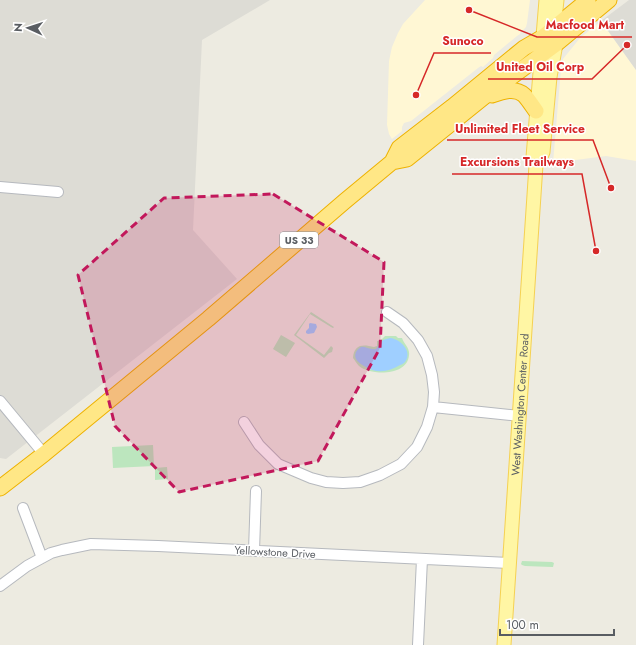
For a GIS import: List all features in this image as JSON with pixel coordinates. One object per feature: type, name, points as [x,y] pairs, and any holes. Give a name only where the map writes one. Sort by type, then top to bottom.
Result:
[{"type":"highway","name":"US 33","points":[[392,162],[407,159],[484,98],[542,55],[551,36],[588,0]]},
{"type":"highway","name":"US 33","points":[[0,488],[44,454],[208,319],[345,200],[392,162],[399,148],[524,48],[551,36],[596,10],[609,0]]},
{"type":"highway","points":[[484,98],[503,91],[514,90],[524,95],[536,111]]},
{"type":"main road","name":"West Washington Center Road","points":[[546,0],[551,36]]},
{"type":"main road","name":"West Washington Center Road","points":[[536,165],[543,152],[550,77],[551,36],[557,0]]},
{"type":"main road","name":"West Washington Center Road","points":[[504,645],[536,165],[533,157],[542,55]]},
{"type":"street","points":[[0,187],[58,192]]},
{"type":"street","points":[[244,422],[259,445],[278,464],[311,478],[326,482],[360,482],[380,475],[400,464],[421,441],[433,407],[434,392],[427,356],[418,340],[403,324],[387,312]]},
{"type":"street","points":[[0,401],[44,454]]},
{"type":"street","points":[[433,407],[520,416]]},
{"type":"street","points":[[254,551],[256,491]]},
{"type":"street","points":[[23,508],[42,558]]},
{"type":"street","name":"Yellowstone Drive","points":[[0,586],[27,566],[51,553],[98,544],[509,563]]},
{"type":"street","points":[[418,645],[422,559]]},
{"type":"highlighted area","points":[[273,194],[384,262],[380,348],[318,461],[179,492],[115,426],[78,275],[164,198]]},
{"type":"shaded area","points":[[0,0],[270,0],[202,40],[193,230],[237,279],[6,459],[0,458]]},
{"type":"shaded area","points":[[425,0],[530,0],[526,27],[520,34],[494,55],[493,58],[483,67],[481,66],[478,68],[411,121],[404,123],[402,131],[392,139],[387,125],[389,61],[392,47],[403,24]]},
{"type":"shaded area","points":[[629,0],[636,0],[636,70],[601,21]]},
{"type":"shaded area","points":[[601,21],[636,70],[636,161],[606,156],[553,163],[563,59],[580,38]]},
{"type":"green space","points":[[311,312],[334,327],[331,327],[310,314],[296,335],[324,355],[331,346],[333,348],[332,352],[324,358],[294,335]]},
{"type":"green space","points":[[281,335],[295,343],[286,357],[273,349]]},
{"type":"green space","points":[[385,336],[396,336],[398,338],[402,338],[409,350],[407,362],[402,367],[388,372],[372,371],[359,366],[353,358],[355,350],[363,345],[374,347],[377,346],[377,341],[380,341]]},
{"type":"green space","points":[[153,445],[154,466],[113,468],[112,447]]},
{"type":"green space","points":[[167,467],[168,479],[155,480],[155,468]]},
{"type":"green space","points":[[522,561],[554,563],[553,567],[525,566],[521,564]]},
{"type":"water","points":[[310,323],[316,324],[317,327],[314,333],[308,334],[306,331],[309,328]]},
{"type":"water","points":[[390,338],[402,343],[407,350],[408,354],[405,362],[387,371],[378,371],[369,369],[360,364],[355,357],[356,351],[361,347],[376,349],[383,340]]},
{"type":"place","name":"Macfood Mart","points":[[469,10]]},
{"type":"place","name":"United Oil Corp","points":[[627,45]]},
{"type":"place","name":"Sunoco","points":[[416,95]]},
{"type":"place","name":"Unlimited Fleet Service","points":[[611,188]]},
{"type":"place","name":"Excursions Trailways","points":[[596,251]]}]
